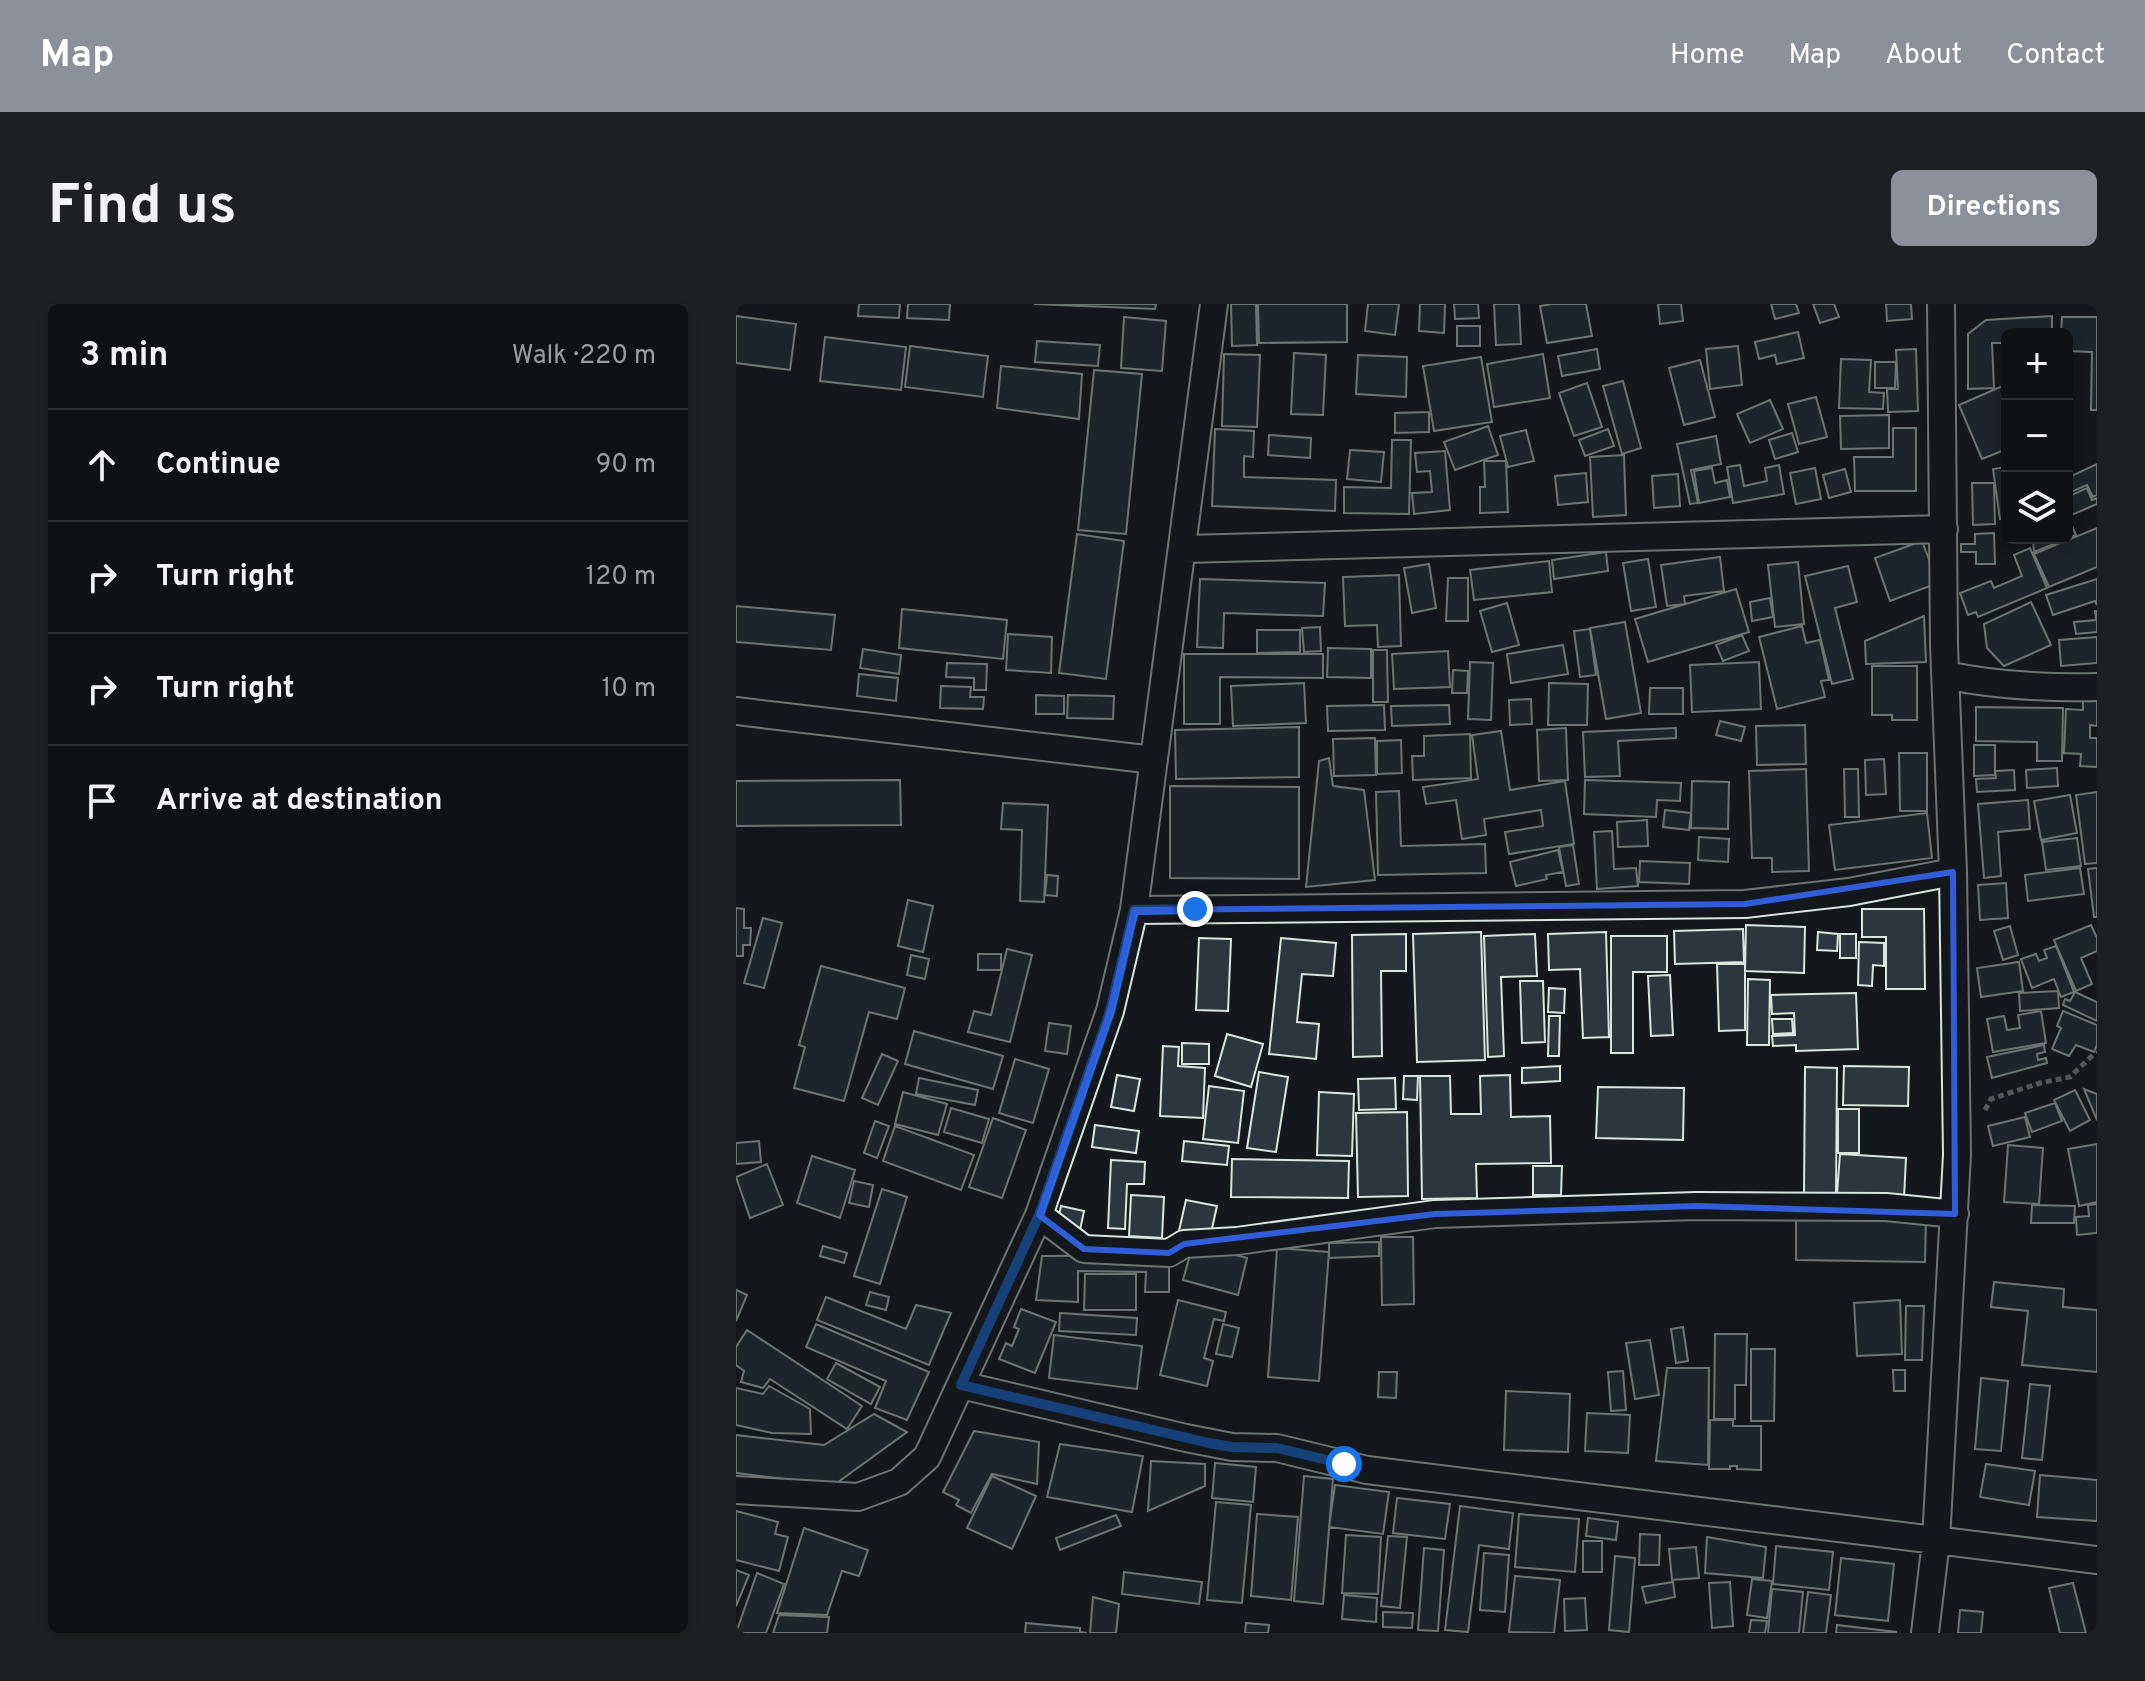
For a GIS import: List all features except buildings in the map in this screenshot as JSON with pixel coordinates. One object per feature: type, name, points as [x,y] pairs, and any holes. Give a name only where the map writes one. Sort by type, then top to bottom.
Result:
[{"type":"street","points":[[736,1490],[858,1497],[899,1482],[927,1457],[1039,1215],[1110,1011],[1134,910],[1214,304]]},
{"type":"street","points":[[1925,1633],[1936,1541],[1957,1155],[1941,304]]},
{"type":"street","points":[[1184,549],[1944,529]]},
{"type":"street","points":[[1946,675],[1981,682],[2053,688],[2097,687]]},
{"type":"street","points":[[736,711],[1154,760]]},
{"type":"street","points":[[1134,910],[1745,904],[1849,892],[1953,872]]},
{"type":"street","points":[[1039,1215],[1084,1249],[1169,1253],[1184,1244],[1237,1241],[1435,1214],[1713,1206],[1886,1207],[1955,1214]]},
{"type":"street","points":[[961,1385],[1201,1441],[1232,1447],[1277,1448],[1367,1470],[2097,1560]]},
{"type":"path","points":[[1957,1155],[1991,1099],[2070,1077],[2097,1051]]},
{"type":"highlighted area","points":[[1953,872],[1955,1214],[1697,1206],[1435,1214],[1184,1244],[1169,1253],[1084,1249],[1039,1215],[1110,1011],[1134,910],[1745,904]]},
{"type":"route","points":[[1195,909],[1134,910],[1110,1011],[1039,1215],[961,1385],[1209,1443],[1277,1448],[1344,1464]]}]
